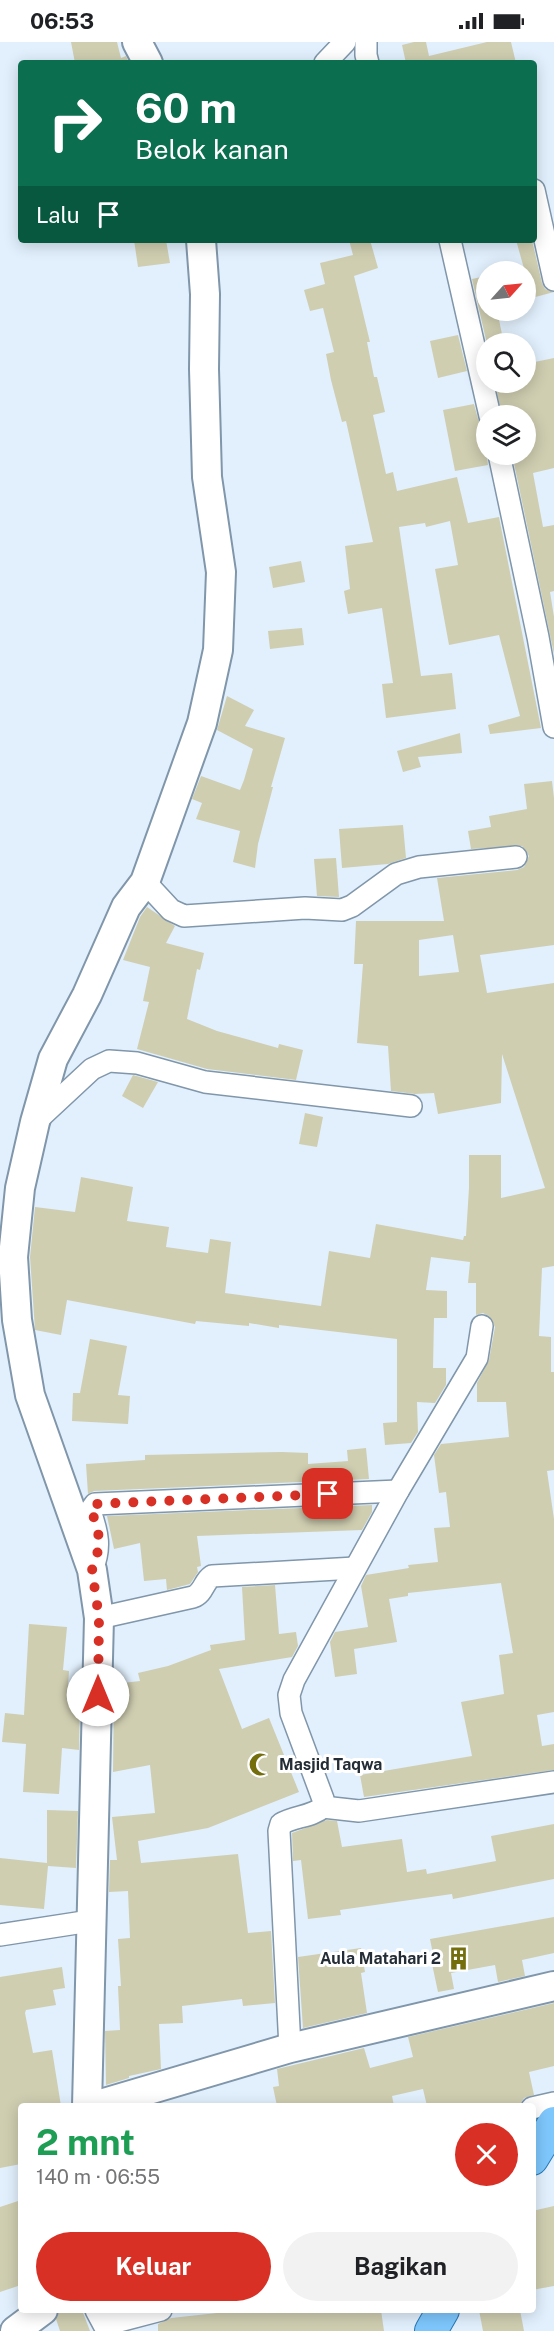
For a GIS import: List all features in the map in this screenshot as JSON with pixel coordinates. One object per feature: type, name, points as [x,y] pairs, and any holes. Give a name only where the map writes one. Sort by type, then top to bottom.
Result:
[{"type":"main road","points":[[536,2152],[554,2122]]},
{"type":"main road","points":[[431,2331],[441,2313]]},
{"type":"street","points":[[137,42],[146,60]]},
{"type":"street","points":[[328,60],[345,42]]},
{"type":"street","points":[[366,42],[367,60]]},
{"type":"street","points":[[537,204],[554,280]]},
{"type":"street","points":[[87,2103],[99,1618],[92,1570],[30,1395],[16,1320],[13,1257],[20,1188],[35,1122],[53,1059],[87,995],[126,907],[145,882],[202,723],[218,650],[221,572],[207,477],[204,369],[205,294],[201,243]]},
{"type":"street","points":[[451,243],[488,405]]},
{"type":"street","points":[[501,465],[538,637],[554,727]]},
{"type":"street","points":[[145,882],[171,910],[184,916],[305,908],[342,910],[352,906],[396,874],[429,867],[516,856]]},
{"type":"street","points":[[35,1122],[92,1069],[109,1060],[137,1063],[205,1082],[411,1106]]},
{"type":"street","points":[[291,2048],[279,1831],[281,1824],[288,1819],[318,1812],[323,1807],[323,1800],[291,1713],[288,1695],[294,1680],[398,1491],[477,1358],[482,1326]]},
{"type":"street","points":[[92,1570],[97,1557],[99,1537],[90,1511],[95,1504],[398,1491]]},
{"type":"street","points":[[99,1618],[199,1595],[207,1580],[212,1576],[355,1568]]},
{"type":"street","points":[[323,1807],[359,1811],[554,1782]]},
{"type":"street","points":[[0,1935],[90,1921]]},
{"type":"street","points":[[104,2103],[291,2048],[554,1986]]},
{"type":"street","points":[[536,2107],[554,2103]]},
{"type":"street","points":[[15,2331],[39,2313]]},
{"type":"street","points":[[101,2322],[146,2313]]},
{"type":"building","points":[[71,42],[117,42],[121,58],[126,56],[128,60],[74,60]]},
{"type":"building","points":[[426,42],[429,56],[487,42],[511,42],[515,60],[405,60],[402,45]]},
{"type":"building","points":[[134,243],[167,243],[170,263],[138,267]]},
{"type":"building","points":[[350,243],[371,243],[378,268],[354,276],[370,342],[367,342],[374,377],[377,377],[385,412],[373,415],[386,474],[393,472],[397,491],[457,477],[468,523],[499,517],[541,728],[490,734],[488,725],[520,716],[499,635],[449,645],[435,569],[458,565],[450,521],[426,527],[425,523],[399,527],[421,676],[452,673],[456,709],[386,718],[382,684],[393,683],[382,608],[348,614],[344,591],[350,589],[345,546],[373,542],[346,421],[342,422],[331,380],[326,354],[334,352],[323,308],[310,311],[304,290],[325,284],[320,263],[353,255]]},
{"type":"building","points":[[517,243],[533,243],[542,283],[545,289],[554,292],[536,297],[536,261],[522,261]]},
{"type":"building","points":[[476,278],[476,296],[472,279]]},
{"type":"building","points":[[482,321],[499,321],[502,333],[484,333]]},
{"type":"building","points":[[458,335],[467,371],[438,378],[430,341]]},
{"type":"building","points":[[554,358],[554,468],[533,473],[543,527],[554,525],[554,591],[550,592],[554,617],[554,654],[514,465],[536,465],[536,405],[500,405],[497,393],[536,393],[536,362]]},
{"type":"building","points":[[474,404],[476,465],[488,465],[455,471],[443,410]]},
{"type":"building","points":[[301,561],[305,582],[273,588],[269,567]]},
{"type":"building","points":[[302,628],[304,645],[270,649],[268,631]]},
{"type":"building","points":[[227,696],[254,710],[245,726],[285,738],[271,787],[273,787],[258,844],[255,868],[233,862],[240,831],[196,819],[202,803],[192,799],[201,776],[240,790],[244,780],[253,749],[217,730]]},
{"type":"building","points":[[460,733],[462,753],[418,757],[421,767],[403,772],[397,751]]},
{"type":"building","points":[[552,781],[554,945],[480,955],[487,993],[554,983],[554,1266],[542,1268],[539,1336],[551,1337],[551,1372],[554,1372],[554,1470],[547,1471],[554,1519],[554,1712],[537,1715],[542,1746],[554,1744],[554,1770],[364,1797],[360,1775],[472,1756],[461,1702],[504,1694],[499,1655],[513,1653],[501,1583],[408,1593],[408,1596],[389,1599],[397,1642],[354,1649],[357,1674],[335,1677],[330,1642],[335,1632],[368,1627],[361,1586],[366,1575],[409,1568],[408,1565],[438,1562],[434,1528],[450,1527],[446,1492],[439,1493],[434,1455],[441,1444],[509,1437],[506,1402],[477,1402],[477,1383],[489,1360],[495,1327],[489,1316],[483,1313],[476,1315],[476,1283],[468,1283],[470,1262],[431,1257],[426,1290],[447,1291],[447,1318],[434,1318],[433,1368],[446,1368],[446,1385],[435,1403],[417,1402],[418,1432],[411,1443],[385,1445],[383,1423],[397,1422],[397,1339],[279,1325],[279,1328],[249,1323],[249,1326],[196,1321],[195,1324],[67,1300],[61,1335],[35,1330],[30,1257],[35,1207],[75,1212],[81,1177],[133,1187],[127,1221],[169,1227],[166,1247],[208,1253],[210,1239],[231,1242],[225,1293],[321,1306],[329,1251],[370,1258],[376,1224],[463,1240],[466,1236],[469,1155],[501,1155],[501,1198],[545,1188],[502,1054],[501,1103],[438,1114],[434,1093],[415,1094],[391,1091],[388,1046],[357,1043],[363,964],[354,964],[356,921],[444,921],[437,878],[517,870],[524,867],[529,856],[522,846],[471,849],[468,831],[491,827],[489,816],[527,809],[524,784]],"holes":[[[453,935],[459,972],[419,976],[419,940]]]},
{"type":"building","points":[[403,825],[406,858],[388,864],[342,868],[339,829]]},
{"type":"building","points":[[336,858],[339,897],[317,896],[314,859]]},
{"type":"building","points":[[147,907],[175,926],[166,943],[204,953],[200,970],[197,969],[187,1019],[217,1031],[278,1048],[279,1044],[303,1050],[296,1080],[207,1069],[137,1049],[149,1002],[143,1001],[150,967],[123,960],[140,917]]},
{"type":"building","points":[[133,1075],[158,1082],[143,1108],[122,1096]]},
{"type":"building","points":[[305,1113],[323,1117],[317,1147],[299,1144]]},
{"type":"building","points":[[90,1339],[127,1346],[118,1395],[130,1396],[128,1424],[72,1421],[73,1393],[80,1393]]},
{"type":"building","points":[[366,1448],[369,1479],[94,1491],[88,1494],[86,1464],[145,1460],[145,1455],[282,1452],[308,1453],[308,1464],[348,1461],[347,1450]]},
{"type":"building","points":[[372,1505],[372,1512],[362,1530],[197,1536],[201,1566],[197,1567],[198,1572],[190,1584],[167,1590],[166,1579],[144,1581],[140,1543],[114,1549],[107,1516]]},
{"type":"building","points":[[275,1585],[279,1634],[296,1632],[298,1646],[292,1657],[219,1669],[242,1729],[269,1718],[299,1792],[208,1828],[138,1841],[141,1863],[238,1854],[248,1933],[271,1931],[275,2003],[243,2006],[242,1999],[182,2006],[183,2023],[159,2024],[161,2069],[129,2076],[129,2078],[106,2085],[105,2031],[120,2030],[118,1986],[121,1986],[118,1939],[130,1938],[128,1891],[109,1892],[110,1860],[117,1860],[112,1817],[155,1813],[150,1765],[113,1772],[114,1684],[140,1681],[138,1673],[168,1666],[211,1650],[210,1645],[245,1640],[242,1587]]},
{"type":"building","points":[[29,1624],[67,1627],[63,1670],[69,1671],[67,1701],[80,1702],[79,1750],[62,1748],[59,1794],[23,1792],[26,1744],[2,1742],[5,1713],[24,1715]]},
{"type":"building","points":[[47,1810],[78,1811],[76,1868],[48,1866],[44,1909],[0,1905],[0,1858],[47,1863]]},
{"type":"building","points":[[327,1820],[337,1821],[342,1847],[402,1839],[407,1872],[426,1869],[427,1874],[496,1861],[491,1836],[554,1824],[554,1879],[453,1899],[452,1894],[340,1910],[341,1915],[308,1919],[301,1860],[293,1861],[292,1833]]},
{"type":"building","name":"Aula Matahari 2","points":[[554,1917],[554,1953],[522,1960],[525,1976],[498,1982],[495,1965],[451,1973],[454,1989],[438,1992],[430,1939]]},
{"type":"building","points":[[361,1948],[365,1972],[361,1973],[367,2013],[303,2028],[298,1957]]},
{"type":"building","points":[[62,1967],[65,1988],[53,1990],[56,2005],[26,2010],[25,2013],[33,2053],[52,2050],[61,2103],[18,2103],[18,2165],[0,2168],[0,1977]]},
{"type":"building","points":[[554,2003],[554,2066],[529,2072],[534,2095],[524,2098],[521,2103],[426,2103],[423,2089],[392,2096],[393,2103],[276,2103],[273,2087],[279,2086],[277,2069],[364,2048],[370,2068],[413,2057],[408,2037]]},
{"type":"building","points":[[18,2201],[18,2286],[0,2292],[0,2207]]},
{"type":"building","points":[[554,2206],[554,2286],[536,2289],[536,2210]]},
{"type":"building","points":[[59,2313],[83,2313],[90,2331],[60,2331],[56,2319]]},
{"type":"building","points":[[217,2313],[381,2313],[384,2331],[158,2331],[158,2324],[171,2318]]},
{"type":"building","points":[[480,2313],[521,2313],[524,2331],[483,2331]]},
{"type":"place","name":"Masjid Taqwa","points":[[261,1764]]},
{"type":"place","name":"Aula Matahari 2","points":[[459,1958]]},
{"type":"route","points":[[98,1695],[99,1618],[92,1570],[97,1557],[99,1537],[90,1511],[91,1507],[95,1504],[328,1494]]}]
